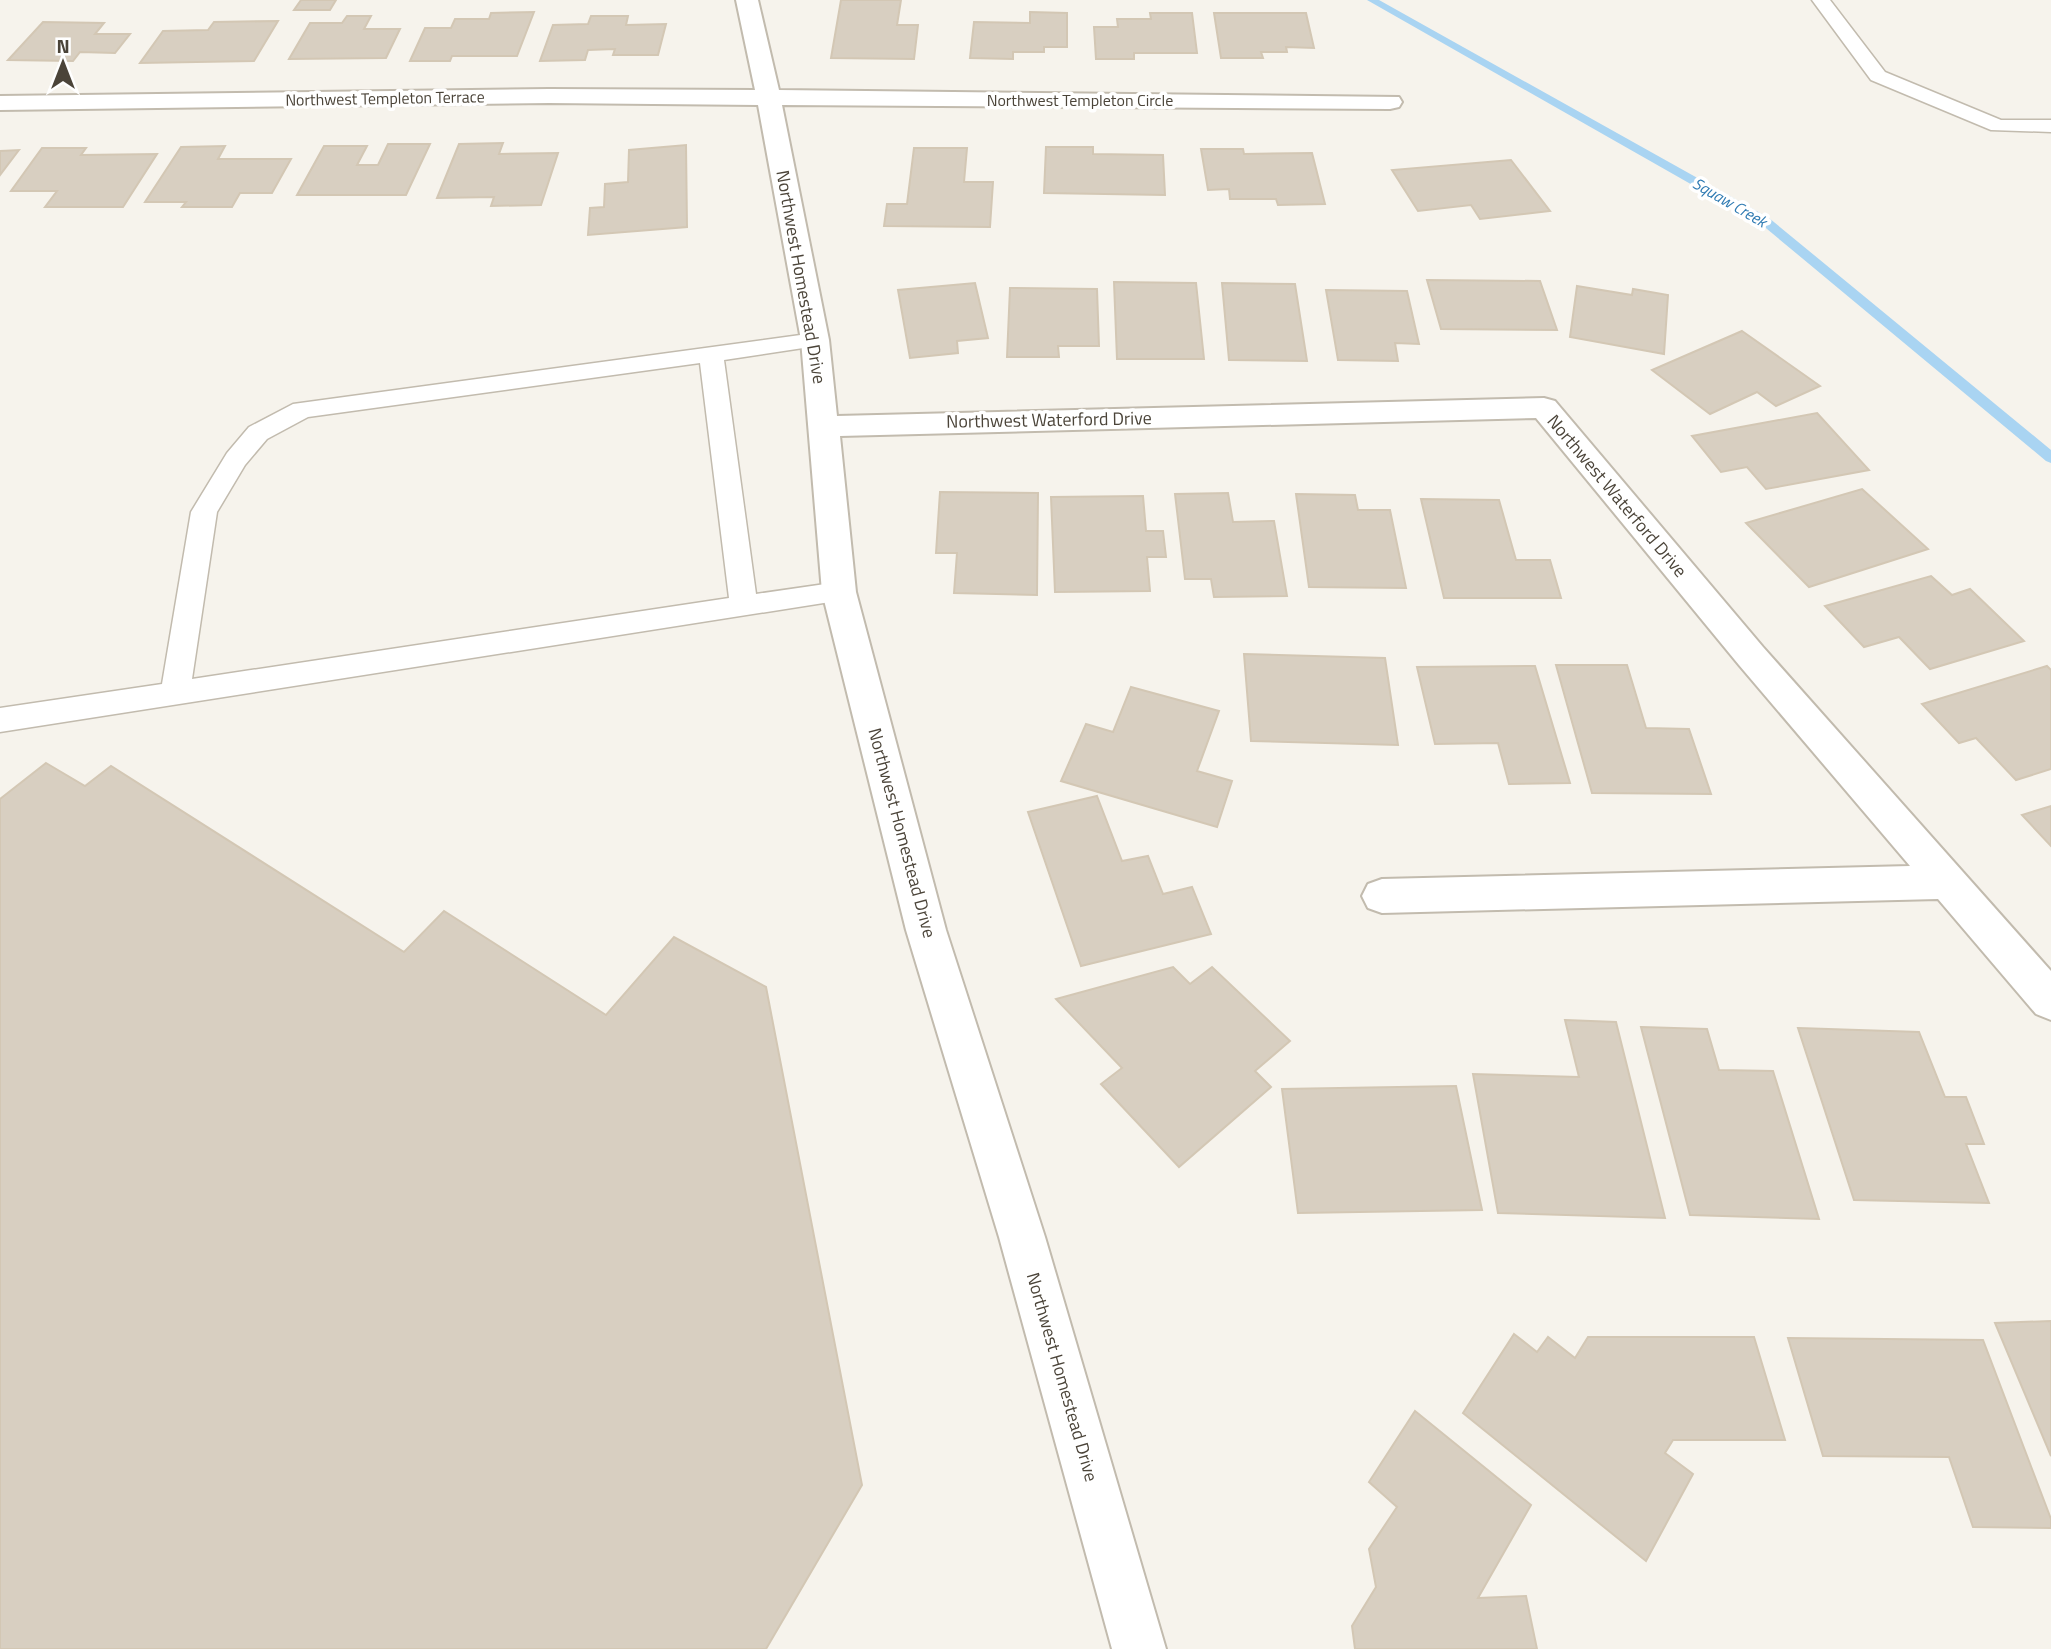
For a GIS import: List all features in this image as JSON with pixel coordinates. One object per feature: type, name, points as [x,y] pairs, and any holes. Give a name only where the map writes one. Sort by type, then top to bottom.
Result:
[{"type":"street","name":"Northwest Homestead Drive","points":[[747,0],[816,340],[839,592],[926,930],[1022,1237],[1139,1649]]},
{"type":"street","name":"Northwest Templeton Terrace","points":[[0,103],[549,96],[769,99]]},
{"type":"street","name":"Northwest Templeton Circle","points":[[769,99],[1390,102]]},
{"type":"street","name":"Northwest Waterford Drive","points":[[825,426],[1544,408],[1751,656],[1951,882],[2051,1001]]},
{"type":"street","points":[[1382,897],[1951,882]]},
{"type":"lane","points":[[1821,0],[1878,76],[1998,126],[2051,126]]},
{"type":"lane","points":[[175,693],[204,512],[236,459],[258,433],[279,420],[302,410],[816,340]]},
{"type":"lane","points":[[711,355],[744,607]]},
{"type":"lane","points":[[0,720],[839,592]]},
{"type":"building","points":[[301,0],[336,0],[330,10],[294,10]]},
{"type":"building","points":[[841,0],[901,0],[897,25],[918,25],[914,59],[831,58]]},
{"type":"building","points":[[534,12],[517,56],[452,56],[450,61],[410,61],[425,28],[451,28],[455,19],[489,19],[491,13]]},
{"type":"building","points":[[1030,12],[1067,13],[1067,47],[1044,47],[1044,52],[1013,52],[1013,59],[970,58],[974,22],[1030,23]]},
{"type":"building","points":[[1150,13],[1192,13],[1197,53],[1134,53],[1134,59],[1096,59],[1094,27],[1118,27],[1117,19],[1151,19]]},
{"type":"building","points":[[1214,13],[1306,13],[1314,48],[1286,47],[1287,52],[1261,52],[1263,58],[1221,58]]},
{"type":"building","points":[[347,16],[371,16],[364,29],[400,29],[386,58],[289,59],[310,23],[342,23]]},
{"type":"building","points":[[591,16],[628,16],[626,25],[666,24],[658,55],[613,55],[615,49],[588,50],[585,60],[540,61],[553,25],[588,24]]},
{"type":"building","points":[[278,21],[254,61],[140,63],[163,31],[208,30],[214,22]]},
{"type":"building","points":[[43,22],[104,23],[95,34],[130,34],[115,53],[80,52],[73,61],[8,60]]},
{"type":"building","points":[[503,143],[499,154],[558,153],[541,205],[491,206],[494,197],[437,198],[459,144]]},
{"type":"building","points":[[388,144],[430,144],[406,195],[297,195],[324,146],[367,146],[357,165],[378,165]]},
{"type":"building","points":[[686,145],[687,227],[588,235],[590,208],[604,207],[605,184],[628,182],[629,150]]},
{"type":"building","points":[[225,146],[218,159],[291,159],[272,193],[240,193],[232,207],[182,207],[186,202],[145,202],[181,147]]},
{"type":"building","points":[[1046,147],[1093,147],[1093,154],[1163,155],[1165,195],[1044,193]]},
{"type":"building","points":[[42,148],[86,148],[81,155],[157,154],[123,207],[45,207],[57,191],[11,191]]},
{"type":"building","points":[[914,148],[967,148],[964,182],[993,182],[990,227],[884,226],[887,204],[907,204]]},
{"type":"building","points":[[1201,149],[1243,149],[1244,154],[1312,153],[1325,204],[1278,205],[1276,199],[1230,199],[1229,189],[1208,190]]},
{"type":"building","points":[[19,150],[0,175],[0,151]]},
{"type":"building","points":[[1511,160],[1550,211],[1480,219],[1471,205],[1418,211],[1392,170]]},
{"type":"building","points":[[1427,280],[1540,281],[1557,330],[1441,329]]},
{"type":"building","points":[[1114,282],[1196,283],[1204,359],[1117,359]]},
{"type":"building","points":[[975,283],[988,338],[957,341],[958,353],[910,358],[898,290]]},
{"type":"building","points":[[1222,283],[1295,284],[1307,361],[1229,360]]},
{"type":"building","points":[[1577,286],[1632,295],[1633,289],[1668,295],[1664,354],[1570,337]]},
{"type":"building","points":[[1010,288],[1097,289],[1099,346],[1058,346],[1059,357],[1007,357]]},
{"type":"building","points":[[1326,290],[1407,291],[1419,344],[1395,343],[1398,361],[1338,360]]},
{"type":"building","points":[[1742,331],[1820,386],[1776,406],[1757,392],[1710,414],[1652,370]]},
{"type":"building","points":[[1817,413],[1869,470],[1766,489],[1747,467],[1721,472],[1692,436]]},
{"type":"building","points":[[1862,489],[1928,549],[1809,587],[1746,523]]},
{"type":"building","points":[[940,492],[1038,493],[1037,595],[954,593],[957,553],[936,553]]},
{"type":"building","points":[[1228,493],[1233,522],[1274,521],[1287,596],[1214,597],[1211,579],[1185,579],[1175,494]]},
{"type":"building","points":[[1296,494],[1355,495],[1358,510],[1390,510],[1406,588],[1309,587]]},
{"type":"building","points":[[1143,496],[1146,531],[1163,531],[1166,557],[1147,557],[1150,591],[1055,592],[1051,497]]},
{"type":"building","points":[[1421,499],[1499,500],[1516,560],[1550,560],[1561,598],[1444,598]]},
{"type":"building","points":[[1931,576],[1952,595],[1970,589],[2024,641],[1930,669],[1899,637],[1864,647],[1825,606]]},
{"type":"building","points":[[1244,654],[1385,658],[1398,745],[1251,741]]},
{"type":"building","points":[[1556,665],[1627,665],[1646,728],[1689,729],[1711,794],[1592,793]]},
{"type":"building","points":[[1535,666],[1570,783],[1509,784],[1498,743],[1435,744],[1417,667]]},
{"type":"building","points":[[2047,666],[2051,670],[2051,769],[2016,780],[1976,738],[1959,743],[1922,704]]},
{"type":"building","points":[[1131,687],[1219,711],[1197,771],[1232,781],[1217,827],[1061,781],[1086,724],[1113,732]]},
{"type":"building","points":[[46,763],[85,786],[111,766],[404,952],[444,911],[606,1015],[674,937],[766,987],[862,1485],[766,1649],[0,1649],[0,799]]},
{"type":"building","points":[[1097,796],[1122,861],[1148,856],[1163,894],[1192,887],[1211,934],[1081,966],[1028,812]]},
{"type":"building","points":[[2051,806],[2051,846],[2022,815]]},
{"type":"building","points":[[1173,967],[1190,984],[1212,967],[1290,1041],[1255,1071],[1271,1087],[1179,1167],[1101,1084],[1122,1068],[1056,999]]},
{"type":"building","points":[[1565,1020],[1616,1022],[1665,1218],[1498,1213],[1473,1074],[1579,1077]]},
{"type":"building","points":[[1641,1027],[1707,1029],[1719,1070],[1773,1071],[1819,1219],[1690,1215]]},
{"type":"building","points":[[1798,1028],[1919,1032],[1945,1097],[1966,1097],[1984,1144],[1966,1144],[1989,1203],[1854,1200]]},
{"type":"building","points":[[1456,1086],[1482,1210],[1298,1213],[1282,1089]]},
{"type":"building","points":[[2051,1321],[2051,1456],[1995,1323]]},
{"type":"building","points":[[1514,1334],[1537,1352],[1548,1337],[1575,1358],[1588,1337],[1754,1337],[1785,1440],[1673,1440],[1665,1453],[1693,1474],[1646,1561],[1463,1413]]},
{"type":"building","points":[[1788,1338],[1983,1340],[2051,1519],[2051,1528],[1973,1527],[1949,1457],[1823,1456]]},
{"type":"building","points":[[1415,1411],[1531,1505],[1478,1598],[1526,1596],[1537,1649],[1355,1649],[1352,1626],[1376,1587],[1369,1549],[1397,1507],[1369,1482]]},
{"type":"waterway","name":"Squaw Creek","points":[[1372,0],[1765,221],[2051,458]]}]
